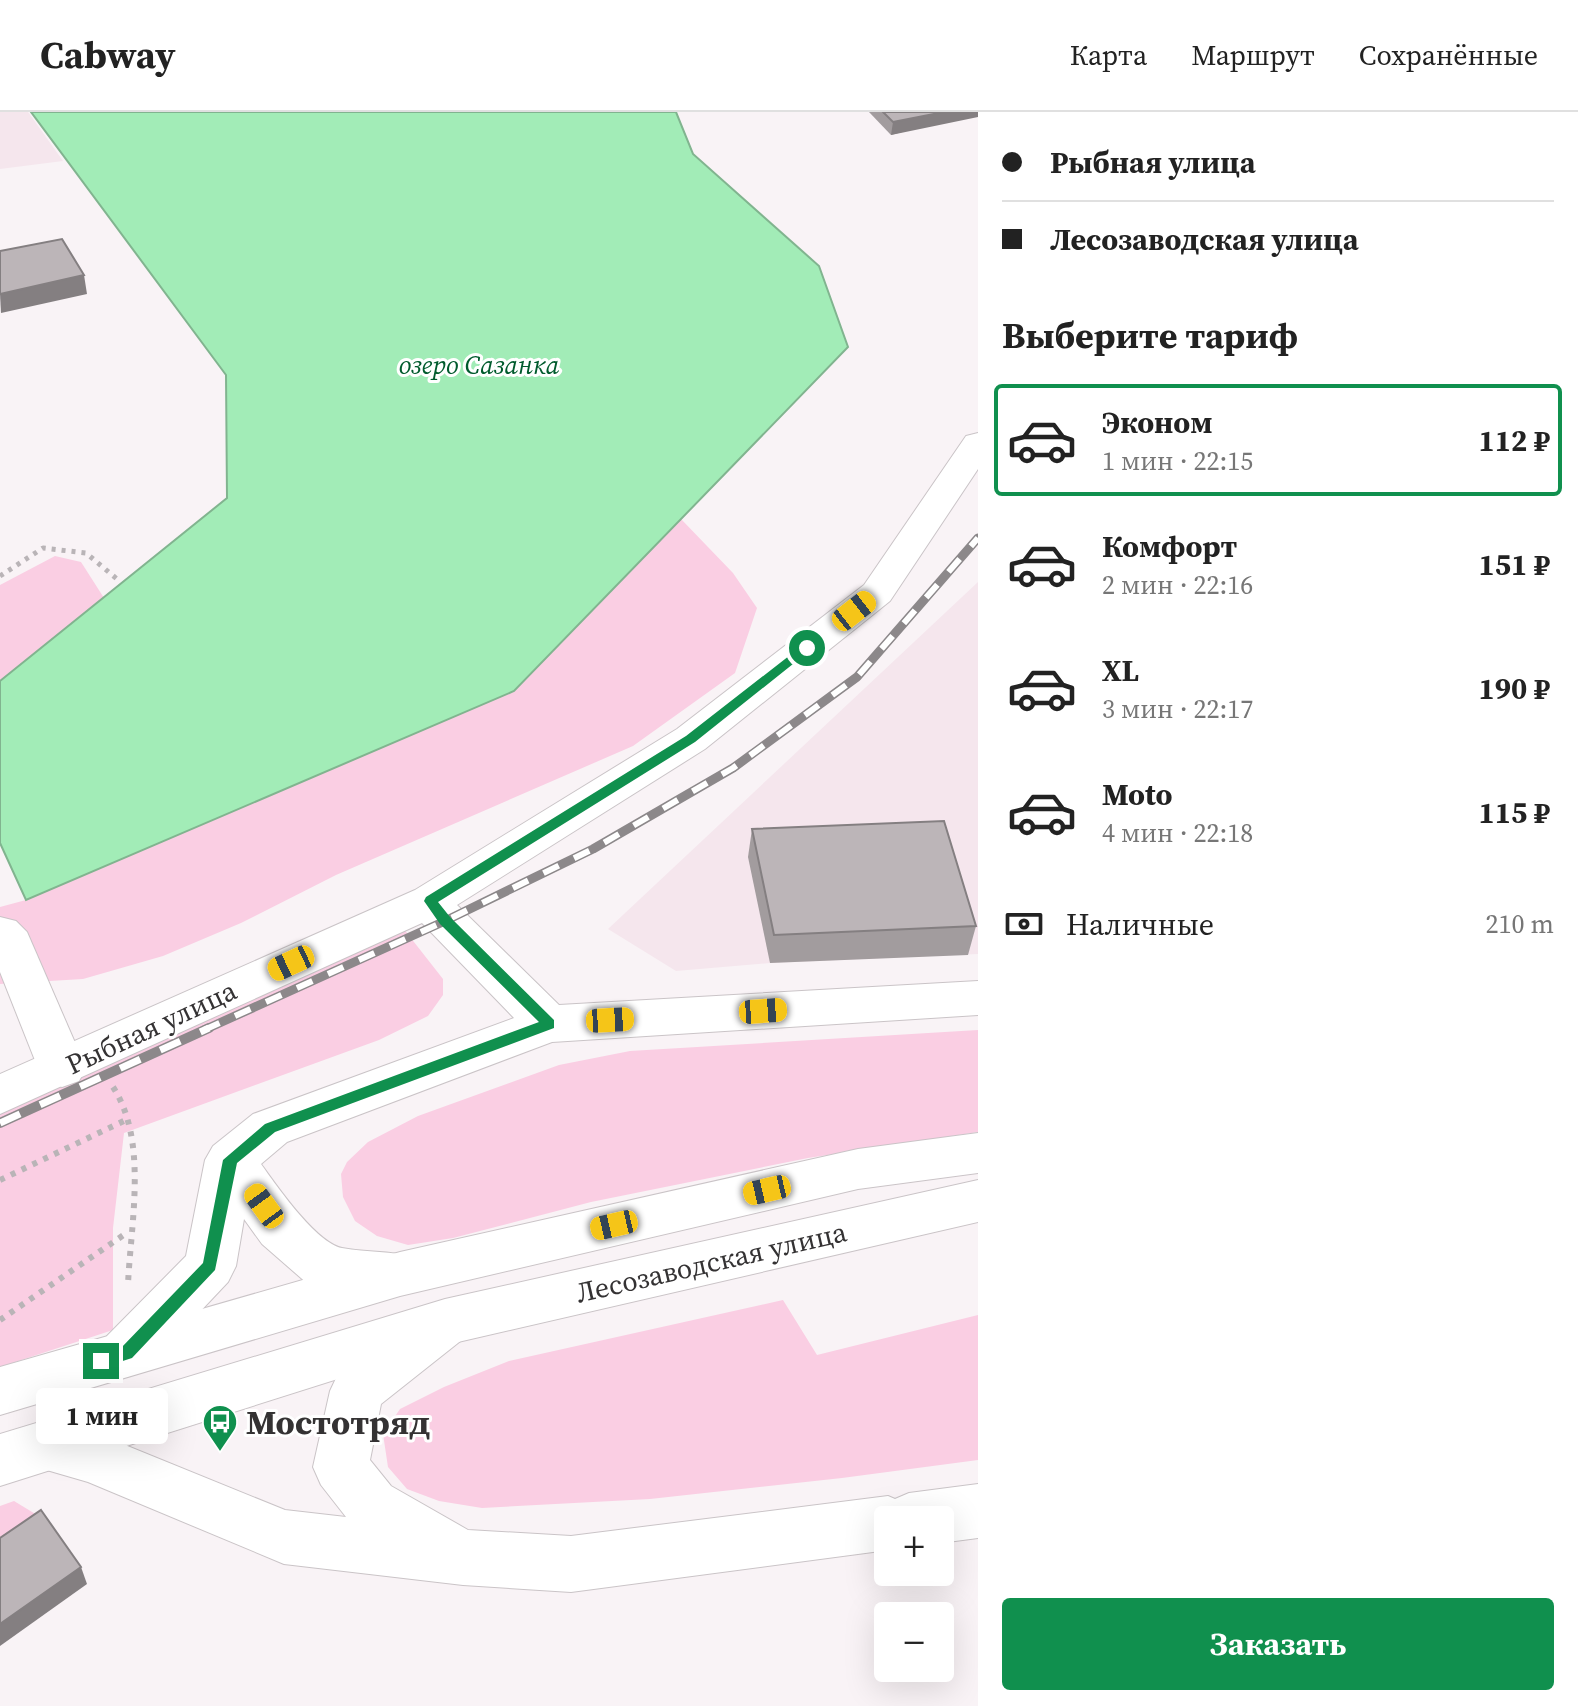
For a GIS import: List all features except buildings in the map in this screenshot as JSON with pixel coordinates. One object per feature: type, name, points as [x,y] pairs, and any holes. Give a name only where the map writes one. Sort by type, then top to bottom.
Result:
[{"type":"street","name":"Рыбная улица","points":[[0,1095],[430,901],[691,739],[877,593],[978,443]]},
{"type":"street","points":[[430,901],[445,921],[549,1024]]},
{"type":"street","points":[[6,939],[62,1068]]},
{"type":"street","points":[[230,1160],[270,1128],[549,1024],[978,998]]},
{"type":"street","name":"Лесозаводская улица","points":[[0,1391],[400,1274],[858,1169],[978,1153]]},
{"type":"street","name":"Лесозаводская улица","points":[[230,1160],[280,1229],[327,1269],[400,1274]]},
{"type":"street","name":"Лесозаводская улица","points":[[126,1353],[210,1266],[230,1160]]},
{"type":"street","name":"Лесозаводская улица","points":[[23,1453],[445,1322],[978,1201]]},
{"type":"street","name":"Лесозаводская улица","points":[[445,1322],[357,1391],[341,1467],[371,1505],[463,1557]]},
{"type":"street","name":"Лесозаводская улица","points":[[23,1453],[93,1458],[284,1537],[463,1557],[571,1564],[874,1525]]},
{"type":"street","points":[[954,1514],[978,1511]]},
{"type":"path","points":[[0,576],[43,548],[86,553],[117,579]]},
{"type":"path","points":[[126,1107],[135,1148],[126,1353]]},
{"type":"path","points":[[0,1180],[128,1119]]},
{"type":"path","points":[[0,1320],[129,1231]]},
{"type":"shaded area","points":[[0,112],[28,112],[63,161],[0,169]]},
{"type":"shaded area","points":[[681,519],[733,573],[757,608],[735,673],[633,746],[336,875],[241,923],[163,956],[83,979],[0,984],[0,907],[26,900],[514,691]]},
{"type":"shaded area","points":[[55,556],[81,562],[104,598],[0,681],[0,585]]},
{"type":"shaded area","points":[[978,582],[978,954],[770,963],[676,971],[608,929]]},
{"type":"shaded area","points":[[403,928],[443,979],[443,995],[428,1016],[379,1040],[124,1133],[113,1228],[113,1330],[0,1367],[0,1113]]},
{"type":"shaded area","points":[[978,1030],[978,1132],[808,1158],[591,1202],[453,1238],[408,1245],[377,1236],[355,1221],[343,1197],[341,1174],[347,1162],[368,1142],[418,1116],[559,1065],[630,1051]]},
{"type":"shaded area","points":[[783,1300],[817,1355],[978,1315],[978,1460],[650,1499],[482,1508],[439,1501],[407,1489],[388,1467],[383,1434],[400,1409],[444,1387],[509,1361]]},
{"type":"shaded area","points":[[14,1501],[42,1518],[0,1537],[0,1506]]},
{"type":"water","name":"озеро Сазанка","points":[[31,112],[676,112],[693,154],[819,266],[848,347],[514,691],[26,900],[0,843],[0,681],[227,498],[226,375]]},
{"type":"railway","points":[[204,1030],[445,921],[593,849],[733,768],[857,677],[978,538]]},
{"type":"railway","points":[[0,1123],[209,1028]]},
{"type":"place","name":"Мостотряд","points":[[220,1453]]},
{"type":"route","points":[[101,1361],[126,1353],[210,1266],[230,1160],[270,1128],[549,1024],[445,921],[430,901],[691,739],[807,648]]}]
